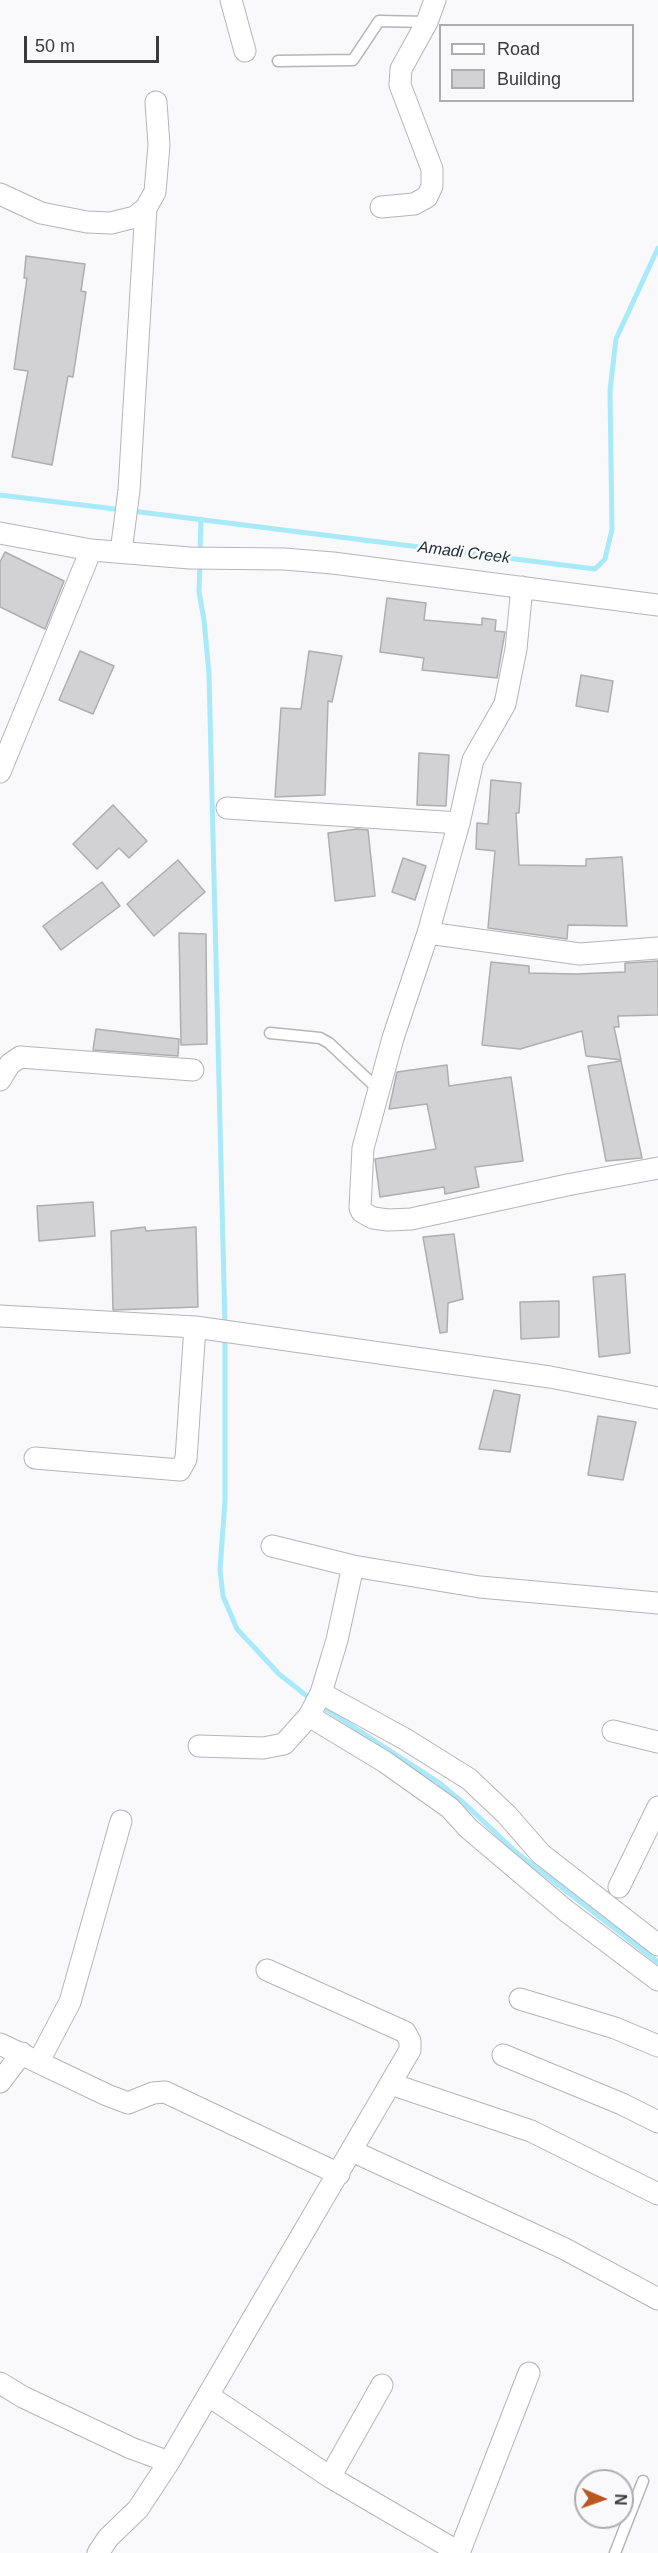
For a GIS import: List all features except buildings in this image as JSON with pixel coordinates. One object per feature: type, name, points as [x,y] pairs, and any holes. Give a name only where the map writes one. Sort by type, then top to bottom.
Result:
[{"type":"street","points":[[231,0],[245,51]]},
{"type":"street","points":[[381,207],[414,204],[427,197],[432,186],[432,169],[400,85],[401,69],[427,22],[435,0]]},
{"type":"street","points":[[122,544],[129,490],[147,208],[154,192],[158,168],[156,102]]},
{"type":"street","points":[[0,194],[41,213],[87,222],[111,223],[135,217],[147,208]]},
{"type":"street","points":[[0,533],[91,550],[122,544],[190,558],[333,563],[658,605]]},
{"type":"street","points":[[0,772],[91,550]]},
{"type":"street","points":[[522,587],[516,650],[506,704],[472,760],[459,823],[363,1148],[360,1208],[362,1212],[374,1218],[411,1219],[658,1168]]},
{"type":"street","points":[[227,808],[459,823]]},
{"type":"street","points":[[428,933],[580,954],[658,948]]},
{"type":"street","points":[[0,1080],[10,1064],[20,1057],[193,1070]]},
{"type":"street","points":[[0,1316],[202,1328],[550,1377],[658,1398]]},
{"type":"street","points":[[35,1458],[180,1470],[186,1459],[202,1328]]},
{"type":"street","points":[[272,1546],[353,1566],[480,1587],[658,1603]]},
{"type":"street","points":[[199,1746],[263,1748],[284,1744],[309,1716],[321,1693],[337,1640],[353,1566]]},
{"type":"street","points":[[321,1693],[405,1739],[469,1779],[507,1815],[541,1854],[658,1945]]},
{"type":"street","points":[[309,1716],[385,1762],[450,1808],[468,1828],[564,1910],[658,1980]]},
{"type":"street","points":[[613,1731],[658,1742]]},
{"type":"street","points":[[619,1887],[658,1807]]},
{"type":"street","points":[[0,2082],[30,2057],[70,2002],[120,1821]]},
{"type":"street","points":[[98,2553],[108,2538],[138,2509],[169,2462],[410,2050],[410,2042],[405,2032],[267,1970]]},
{"type":"street","points":[[520,1999],[615,2028],[658,2046]]},
{"type":"street","points":[[0,2044],[128,2103],[153,2093],[165,2092],[339,2174]]},
{"type":"street","points":[[503,2055],[622,2104],[658,2122]]},
{"type":"street","points":[[391,2084],[531,2131],[658,2194]]},
{"type":"street","points":[[352,2151],[562,2248],[658,2299]]},
{"type":"street","points":[[209,2396],[330,2477],[459,2553],[529,2373]]},
{"type":"street","points":[[0,2383],[23,2397],[131,2448],[169,2462]]},
{"type":"street","points":[[330,2477],[382,2385]]},
{"type":"lane","points":[[278,61],[353,60],[379,21],[427,22]]},
{"type":"lane","points":[[270,1033],[320,1038],[329,1042],[379,1090]]},
{"type":"lane","points":[[615,2553],[643,2481]]},
{"type":"waterway","name":"Amadi Creek","points":[[132,511],[595,569],[605,559],[612,529],[610,391],[616,339],[658,248]]},
{"type":"waterway","name":"Amadi Creek","points":[[0,495],[123,510]]},
{"type":"waterway","points":[[200,553],[201,519]]},
{"type":"waterway","points":[[200,562],[199,592],[209,674],[225,1326]]},
{"type":"waterway","points":[[225,1335],[225,1501],[220,1570],[223,1596],[237,1629],[279,1674],[313,1701]]},
{"type":"waterway","points":[[321,1706],[438,1782],[517,1853],[658,1962]]}]
